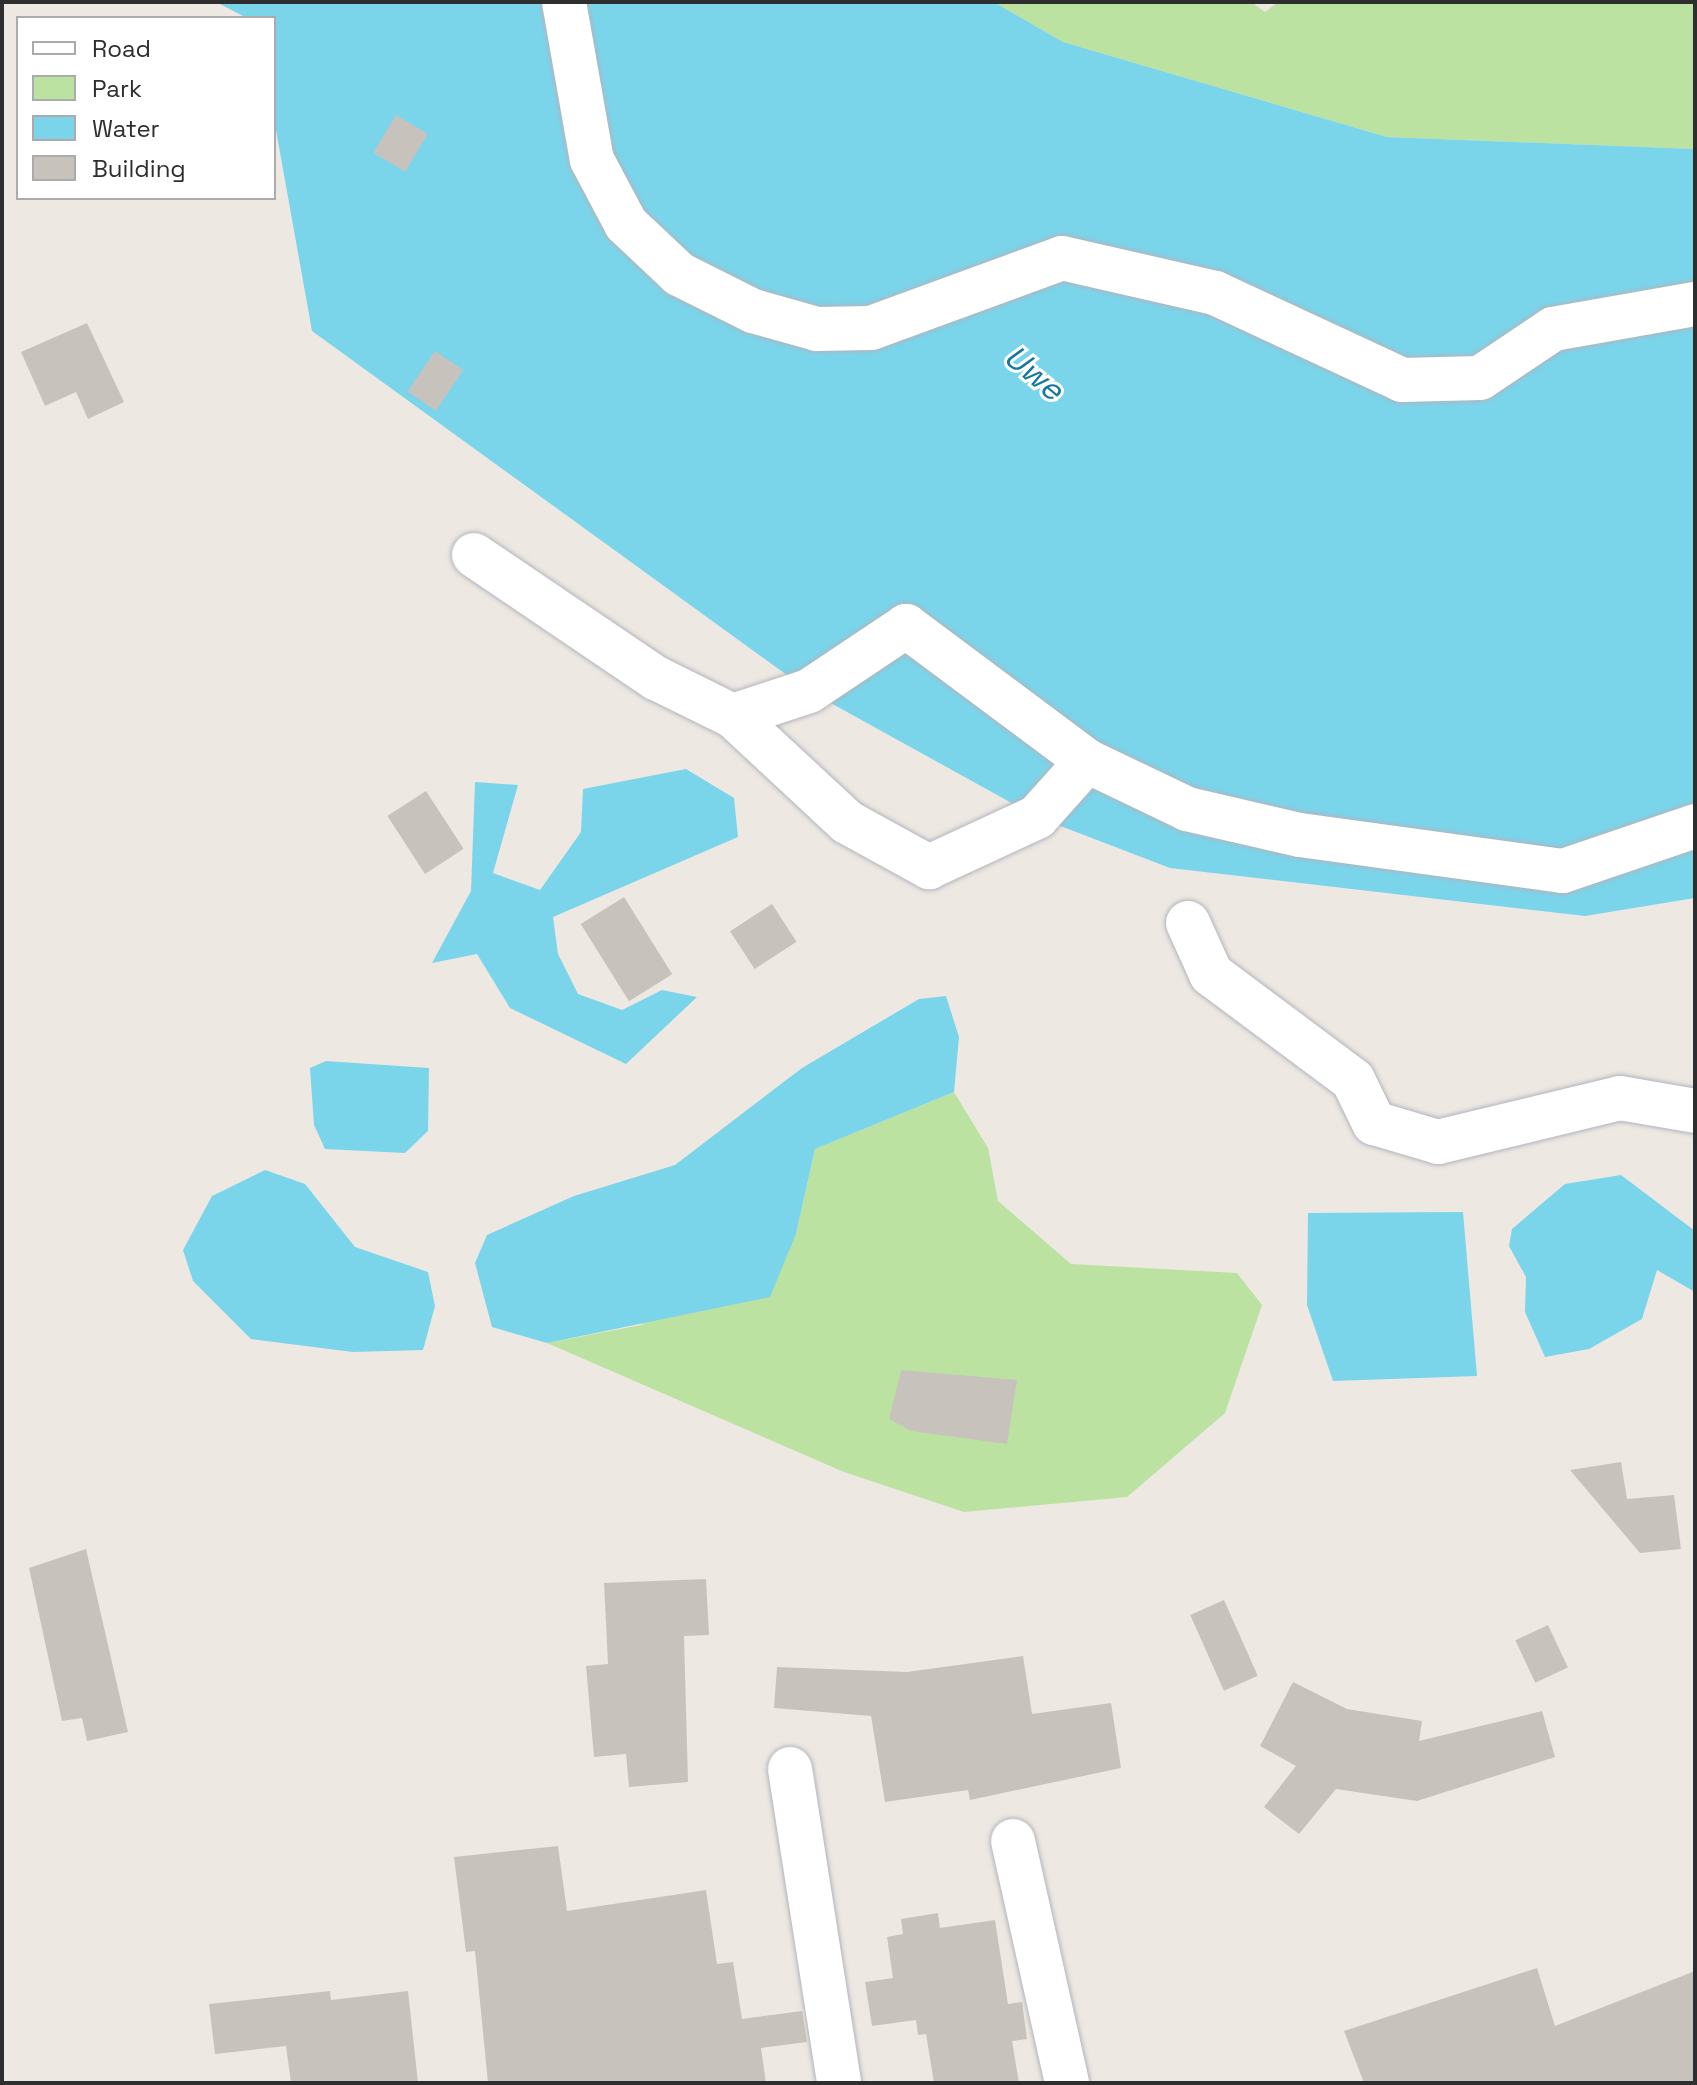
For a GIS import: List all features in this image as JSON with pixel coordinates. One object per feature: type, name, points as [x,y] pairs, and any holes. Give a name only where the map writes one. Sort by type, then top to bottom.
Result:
[{"type":"street","points":[[564,2],[592,160],[626,224],[679,274],[753,311],[817,329],[871,328],[1062,258],[1215,293],[1402,380],[1480,378],[1553,329],[1695,304]]},
{"type":"street","points":[[474,555],[656,678],[733,716],[847,822],[929,867],[1037,817],[1087,761]]},
{"type":"street","points":[[733,716],[809,691],[906,626],[1087,761],[1216,815],[1300,835],[1563,871],[1695,826]]},
{"type":"street","points":[[1188,923],[1211,974],[1353,1080],[1374,1123],[1438,1142],[1620,1098],[1695,1111]]},
{"type":"street","points":[[790,1769],[839,2083]]},
{"type":"street","points":[[1013,1841],[1067,2083]]},
{"type":"green space","points":[[994,2],[1251,2],[1265,12],[1278,2],[1695,2],[1695,149],[1387,137],[1063,42]]},
{"type":"green space","points":[[954,1092],[988,1148],[998,1201],[1071,1264],[1237,1273],[1262,1305],[1225,1413],[1127,1497],[964,1512],[844,1472],[547,1343],[641,1325],[796,1234],[815,1149]]},
{"type":"water","name":"Uwe","points":[[216,2],[994,2],[1063,42],[1387,137],[1695,149],[1695,898],[1585,916],[1170,868],[1037,817],[809,691],[312,331],[276,130],[276,16],[243,16]]},
{"type":"water","points":[[686,769],[734,798],[738,837],[553,917],[558,954],[578,994],[622,1010],[662,990],[697,997],[626,1064],[510,1008],[477,954],[432,963],[471,891],[475,782],[518,785],[493,873],[540,890],[581,832],[583,789]]},
{"type":"water","points":[[946,996],[959,1037],[954,1092],[815,1149],[796,1234],[770,1297],[547,1343],[492,1327],[475,1263],[487,1235],[574,1196],[675,1165],[802,1068],[919,999]]},
{"type":"water","points":[[326,1061],[429,1068],[428,1131],[405,1153],[325,1149],[314,1125],[310,1068]]},
{"type":"water","points":[[265,1170],[305,1184],[355,1247],[428,1272],[435,1306],[423,1350],[353,1352],[251,1339],[193,1281],[183,1250],[212,1196]]},
{"type":"water","points":[[1621,1175],[1695,1231],[1695,1292],[1657,1270],[1642,1319],[1589,1349],[1545,1357],[1525,1312],[1526,1277],[1509,1246],[1512,1229],[1565,1184]]},
{"type":"water","points":[[1463,1212],[1477,1376],[1333,1381],[1307,1305],[1308,1213]]},
{"type":"building","points":[[396,115],[428,134],[405,172],[373,153]]},
{"type":"building","points":[[87,323],[124,402],[88,419],[76,392],[45,406],[21,352]]},
{"type":"building","points":[[435,351],[463,370],[436,411],[408,392]]},
{"type":"building","points":[[426,791],[464,849],[425,874],[387,816]]},
{"type":"building","points":[[624,897],[672,974],[629,1001],[581,924]]},
{"type":"building","points":[[772,904],[797,942],[755,969],[730,931]]},
{"type":"building","points":[[901,1370],[1017,1380],[1007,1444],[911,1431],[889,1419]]},
{"type":"building","points":[[1621,1462],[1627,1499],[1674,1495],[1681,1549],[1640,1553],[1570,1470]]},
{"type":"building","points":[[86,1549],[128,1732],[87,1741],[82,1718],[62,1721],[29,1568]]},
{"type":"building","points":[[706,1579],[709,1635],[684,1636],[688,1782],[629,1787],[626,1754],[594,1757],[586,1666],[608,1664],[604,1583]]},
{"type":"building","points":[[1224,1600],[1258,1676],[1224,1691],[1190,1615]]},
{"type":"building","points":[[1548,1625],[1568,1668],[1535,1683],[1515,1640]]},
{"type":"building","points":[[1023,1656],[1032,1714],[1111,1703],[1121,1768],[970,1800],[968,1790],[885,1802],[871,1716],[774,1708],[777,1667],[907,1672]]},
{"type":"building","points":[[1293,1682],[1347,1709],[1422,1721],[1419,1741],[1542,1711],[1555,1757],[1417,1801],[1336,1789],[1299,1834],[1264,1807],[1296,1766],[1260,1746]]},
{"type":"building","points":[[558,1846],[567,1911],[706,1890],[717,1964],[733,1962],[742,2019],[802,2011],[807,2042],[761,2048],[766,2083],[488,2083],[475,1951],[466,1952],[454,1857]]},
{"type":"building","points":[[938,1913],[940,1928],[995,1920],[1008,2004],[1022,2002],[1027,2039],[1012,2041],[1019,2083],[934,2083],[926,2034],[918,2035],[916,2020],[872,2026],[865,1982],[893,1978],[887,1937],[903,1934],[901,1919]]},
{"type":"building","points":[[1537,1968],[1555,2026],[1695,1971],[1695,2083],[1364,2083],[1344,2031]]},
{"type":"building","points":[[330,1991],[331,2000],[408,1991],[418,2083],[291,2083],[286,2046],[215,2054],[209,2004]]}]
